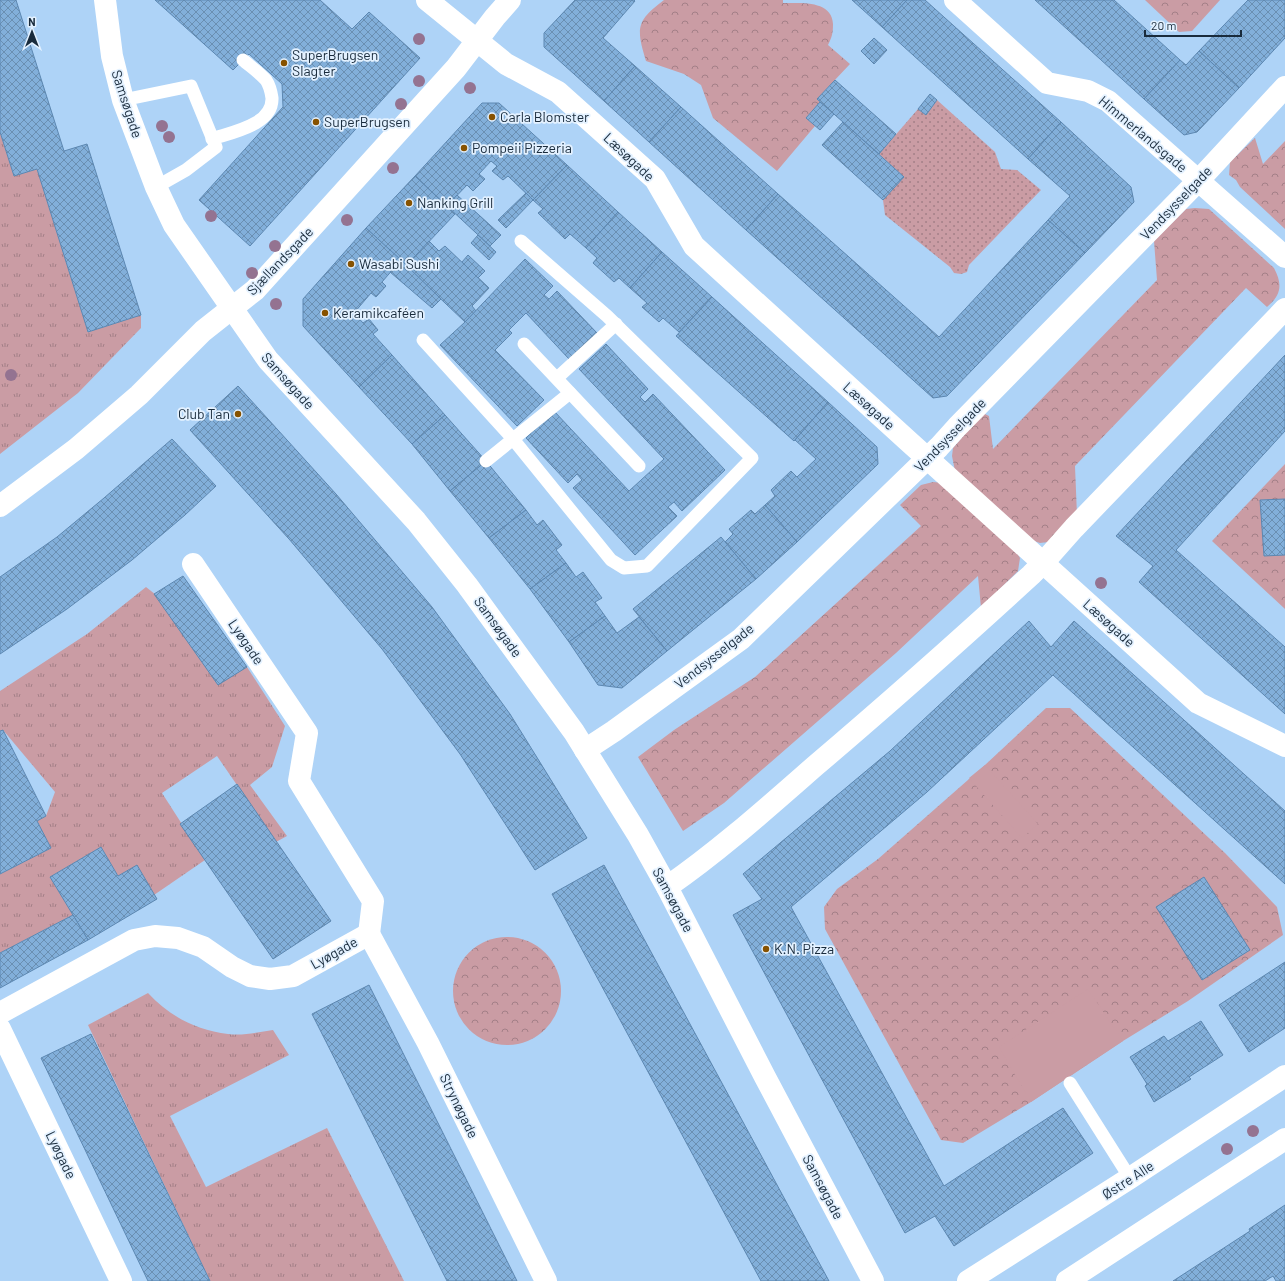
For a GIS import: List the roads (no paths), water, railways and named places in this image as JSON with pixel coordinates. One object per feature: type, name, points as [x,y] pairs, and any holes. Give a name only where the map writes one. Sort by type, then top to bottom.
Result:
[{"type":"street","name":"Samsøgade","points":[[105,0],[112,56],[123,100],[156,187],[174,225],[268,360],[416,521],[467,585],[562,714],[638,836],[667,887],[873,1281]]},
{"type":"street","name":"Læsøgade","points":[[427,0],[506,64],[558,92],[655,179],[694,246],[1198,703],[1285,746]]},
{"type":"street","name":"Sjællandsgade","points":[[0,506],[82,444],[139,395],[203,331],[255,290],[456,68],[510,0]]},
{"type":"street","name":"Himmerlandsgade","points":[[955,0],[1047,83],[1088,91],[1108,101],[1285,256]]},
{"type":"street","name":"Vendsysselgade","points":[[585,750],[620,727],[741,639],[889,497],[1199,180],[1285,87]]},
{"type":"street","points":[[667,887],[696,866],[784,793],[902,692],[1042,563],[1285,309]]},
{"type":"street","name":"Lyøgade","points":[[0,1013],[134,940],[155,936],[178,938],[203,947],[232,967],[250,976],[270,980],[293,976],[369,934],[373,901],[299,780],[307,733],[193,564]]},
{"type":"street","name":"Strynøgade","points":[[369,934],[428,1043],[546,1281]]},
{"type":"street","name":"Lyøgade","points":[[0,1029],[121,1281]]},
{"type":"street","name":"Østre Alle","points":[[968,1281],[1130,1178],[1285,1076]]},
{"type":"street","points":[[1067,1281],[1285,1140]]},
{"type":"lane","points":[[212,139],[257,123],[269,110],[272,101],[269,86],[265,79],[243,60]]},
{"type":"lane","points":[[123,100],[191,86],[216,147],[186,170],[156,187]]},
{"type":"lane","points":[[423,340],[513,439],[611,560],[624,568],[646,566],[752,458],[616,324],[522,241]]},
{"type":"lane","points":[[557,378],[616,324]]},
{"type":"lane","points":[[524,344],[639,466]]},
{"type":"lane","points":[[486,461],[570,393]]},
{"type":"lane","points":[[1070,1083],[1130,1178]]},
{"type":"place","name":"SuperBrugsen Slagter","points":[[284,63]]},
{"type":"place","name":"Carla Blomster","points":[[492,117]]},
{"type":"place","name":"SuperBrugsen","points":[[316,122]]},
{"type":"place","name":"Pompeii Pizzeria","points":[[464,148]]},
{"type":"place","name":"Nanking Grill","points":[[409,203]]},
{"type":"place","name":"Wasabi Sushi","points":[[351,264]]},
{"type":"place","name":"Keramikcaféen","points":[[325,313]]},
{"type":"place","name":"Club Tan","points":[[238,414]]},
{"type":"place","name":"K.N. Pizza","points":[[766,949]]}]
